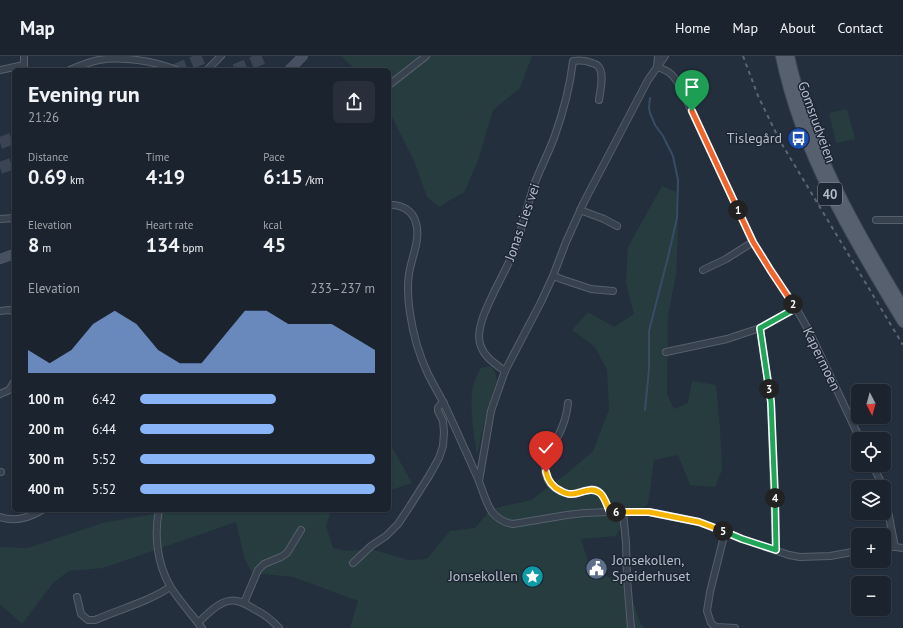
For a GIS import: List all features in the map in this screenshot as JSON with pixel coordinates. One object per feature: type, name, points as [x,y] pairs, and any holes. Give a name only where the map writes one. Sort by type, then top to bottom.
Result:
[{"type":"main road","name":"Gomsrudveien","points":[[781,56],[788,85],[806,140],[823,178],[853,237],[903,322]]},
{"type":"main road","name":"Gomsrudveien","points":[[789,56],[807,119],[830,175],[852,219],[903,307]]},
{"type":"street","points":[[24,56],[24,67]]},
{"type":"street","points":[[209,68],[220,56]]},
{"type":"street","points":[[291,68],[304,56]]},
{"type":"street","points":[[391,83],[426,56]]},
{"type":"street","points":[[657,67],[658,56]]},
{"type":"street","points":[[479,481],[491,411],[505,371],[554,276],[566,242],[584,202],[648,80],[665,56]]},
{"type":"street","points":[[75,68],[92,61],[108,59],[154,63],[170,68]]},
{"type":"street","name":"Jonas Lies vei","points":[[505,371],[492,363],[482,350],[479,339],[481,324],[487,306],[508,266],[516,245],[534,184],[560,117],[571,79],[573,61],[587,60],[598,66],[602,77],[599,100]]},
{"type":"street","name":"Kapermoen","points":[[657,67],[665,69],[672,74],[680,86],[753,242],[796,308],[809,331],[857,432]]},
{"type":"street","points":[[0,70],[12,68]]},
{"type":"street","points":[[391,205],[394,204],[405,208],[412,214],[417,224],[417,236],[409,272],[407,290],[415,338],[428,374],[444,403],[493,513],[507,523],[513,524],[567,515],[610,512],[649,512],[699,522],[788,555],[800,557],[830,556],[851,552]]},
{"type":"street","points":[[580,210],[604,219],[617,226]]},
{"type":"street","points":[[0,219],[12,218]]},
{"type":"street","points":[[876,220],[903,220]]},
{"type":"street","points":[[703,270],[726,259],[753,242]]},
{"type":"street","points":[[0,259],[12,255]]},
{"type":"street","points":[[554,276],[586,288],[613,291]]},
{"type":"street","points":[[666,352],[727,339],[760,328],[796,308]]},
{"type":"street","points":[[0,311],[12,311]]},
{"type":"street","points":[[760,328],[771,402],[776,550]]},
{"type":"street","points":[[0,394],[9,390],[12,385]]},
{"type":"street","points":[[353,563],[371,546],[386,536],[398,524],[429,476],[439,458],[443,446],[443,421],[438,408],[444,403]]},
{"type":"street","points":[[568,403],[567,414],[558,438],[552,446],[545,463],[548,480],[555,488],[570,494],[587,490],[599,492],[603,495],[610,512]]},
{"type":"street","points":[[0,517],[6,519],[18,519],[38,512]]},
{"type":"street","points":[[159,512],[157,526],[158,545],[163,568],[170,587],[200,625],[212,610],[221,603],[237,601],[244,603],[271,620],[279,628]]},
{"type":"street","points":[[623,512],[626,544],[626,578],[631,628]]},
{"type":"street","points":[[890,520],[895,547]]},
{"type":"street","points":[[244,603],[258,570],[264,564],[281,558],[287,553],[300,530]]},
{"type":"street","points":[[725,532],[707,604],[707,611],[711,623],[715,627],[735,628]]},
{"type":"street","points":[[891,547],[903,548]]},
{"type":"street","points":[[77,597],[81,614],[88,620],[95,620],[147,600],[170,587]]},
{"type":"green space","points":[[341,56],[532,56],[520,88],[493,110],[479,158],[464,193],[439,207],[427,197],[415,163],[391,115],[391,68],[354,68]]},
{"type":"green space","points":[[847,109],[855,139],[836,143],[829,113]]},
{"type":"green space","points":[[662,186],[676,192],[678,232],[676,274],[668,316],[667,394],[674,409],[688,403],[692,381],[716,385],[722,470],[715,487],[690,485],[678,455],[654,460],[648,504],[624,521],[616,536],[581,539],[590,568],[628,587],[641,625],[644,626],[644,628],[350,628],[358,601],[293,577],[264,574],[254,577],[244,557],[236,522],[103,568],[69,571],[53,583],[22,624],[0,604],[0,547],[28,548],[102,523],[166,512],[330,512],[326,526],[333,548],[347,551],[371,549],[408,560],[427,559],[450,531],[475,528],[491,509],[531,500],[565,475],[593,451],[609,410],[607,370],[595,347],[572,330],[588,312],[614,327],[634,314],[626,283],[628,247]]},
{"type":"green space","points":[[491,366],[497,380],[486,415],[477,455],[472,415],[472,391],[475,379],[481,368]]},
{"type":"green space","points":[[391,446],[412,483],[391,489]]},
{"type":"waterway","points":[[645,410],[649,369],[649,331],[677,218],[678,180],[673,156],[663,136],[655,125],[650,113],[650,98]]},
{"type":"tunnel","points":[[180,68],[208,56]]},
{"type":"tunnel","points":[[240,68],[268,56]]},
{"type":"tunnel","points":[[0,143],[12,139]]},
{"type":"tunnel","points":[[0,168],[12,164]]},
{"type":"railway","points":[[743,56],[758,96],[780,141],[903,345]]},
{"type":"place","name":"Tislegård","points":[[798,138]]},
{"type":"place","name":"Jonsekollen, Speiderhuset","points":[[596,568]]},
{"type":"place","name":"Jonsekollen","points":[[533,576]]},
{"type":"route","points":[[546,472],[548,480],[551,484],[563,492],[570,494],[594,490],[599,492],[603,495],[610,512],[649,512],[699,522],[742,539],[776,550],[771,402],[760,328],[796,308],[753,242],[692,111]]}]
